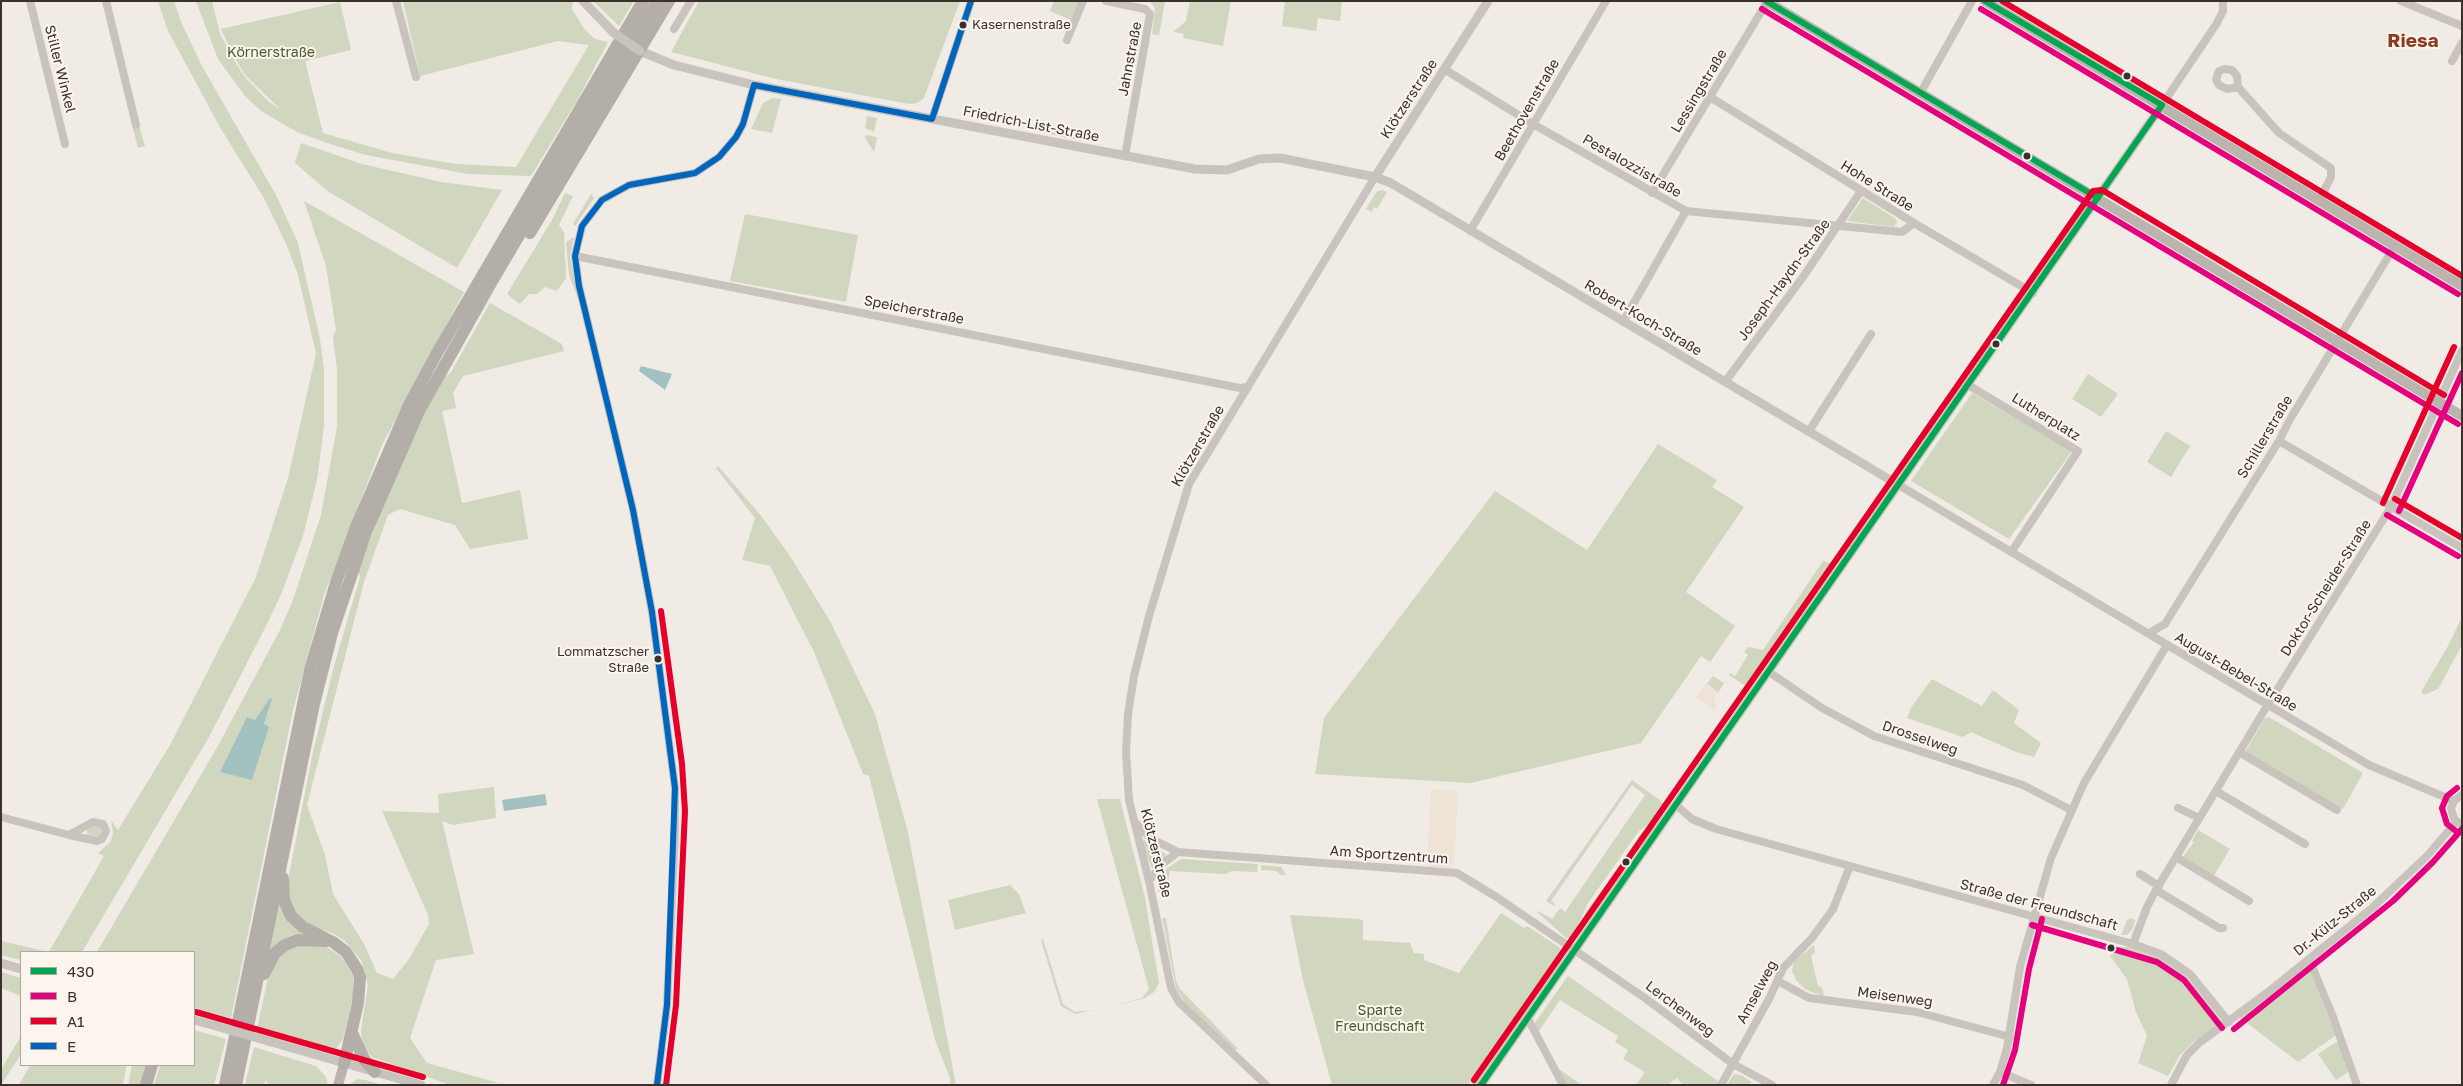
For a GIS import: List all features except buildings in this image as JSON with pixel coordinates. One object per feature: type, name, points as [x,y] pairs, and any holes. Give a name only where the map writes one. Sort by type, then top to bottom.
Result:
[{"type":"highway","points":[[225,1085],[310,670],[337,579],[356,527],[394,437],[433,360],[643,1]]},
{"type":"highway","points":[[236,1085],[323,666],[366,532],[419,411],[509,252],[657,1]]},
{"type":"highway","points":[[509,252],[527,238],[669,1]]},
{"type":"highway","points":[[282,858],[284,900],[291,916],[303,927],[333,942],[346,952],[360,977],[358,1003],[344,1064]]},
{"type":"highway","points":[[256,990],[275,953],[285,945],[298,940],[333,942]]},
{"type":"highway","points":[[352,1033],[364,1059],[376,1072]]},
{"type":"highway","points":[[146,1085],[152,1066]]},
{"type":"main road","points":[[1767,1],[2462,416]]},
{"type":"main road","points":[[1985,1],[2462,286]]},
{"type":"main road","points":[[338,1085],[344,1064]]},
{"type":"street","name":"Stiller Winkel","points":[[30,1],[65,144]]},
{"type":"street","points":[[106,1],[136,125]]},
{"type":"street","points":[[396,1],[416,77]]},
{"type":"street","name":"Friedrich-List-Straße","points":[[583,1],[614,33],[640,51],[674,65],[754,85],[1125,156],[1214,171],[1235,168],[1259,159],[1280,158],[1375,177]]},
{"type":"street","points":[[674,29],[691,1]]},
{"type":"street","points":[[932,118],[971,1]]},
{"type":"street","points":[[1067,40],[1083,1]]},
{"type":"street","name":"Jahnstraße","points":[[1106,1],[1144,9],[1150,14],[1125,156]]},
{"type":"street","name":"Klötzerstraße","points":[[1266,1085],[1179,1002],[1168,982],[1149,881],[1133,819],[1126,770],[1128,714],[1134,676],[1149,616],[1189,484],[1375,177],[1488,1]]},
{"type":"street","name":"Beethovenstraße","points":[[1470,231],[1606,1]]},
{"type":"street","name":"Lessingstraße","points":[[1652,193],[1767,1]]},
{"type":"street","points":[[1921,92],[1972,1]]},
{"type":"street","points":[[1481,1085],[1769,672],[1897,484],[2033,293],[2162,106],[2217,23],[2223,11],[2223,1]]},
{"type":"street","points":[[2401,1],[2462,26]]},
{"type":"street","points":[[2452,62],[2462,43]]},
{"type":"street","name":"Pestalozzistraße","points":[[1444,69],[1533,124],[1686,211],[1902,232],[1914,223]]},
{"type":"street","points":[[657,1085],[667,1005],[675,829],[675,788],[652,612],[633,510],[579,286],[574,256],[582,226],[602,200],[630,185],[694,173],[719,157],[736,137],[743,124],[754,85]]},
{"type":"street","points":[[2238,87],[2279,133],[2332,168],[2331,177],[2319,201]]},
{"type":"street","name":"Hohe Straße","points":[[1710,97],[1861,191],[2033,293]]},
{"type":"street","name":"Robert-Koch-Straße","points":[[1375,177],[1390,183],[1897,484]]},
{"type":"street","name":"Joseph-Haydn-Straße","points":[[1725,382],[1839,226],[1861,191]]},
{"type":"street","points":[[1623,322],[1686,211]]},
{"type":"street","name":"Schillerstraße","points":[[2149,633],[2165,624],[2279,441],[2337,340],[2394,247]]},
{"type":"street","name":"Speicherstraße","points":[[574,256],[1232,386],[1248,387]]},
{"type":"street","points":[[1809,431],[1871,334]]},
{"type":"street","name":"Doktor-Scheider-Straße","points":[[2134,944],[2146,907],[2157,888],[2267,706],[2391,507],[2440,403],[2462,351]]},
{"type":"street","name":"Lutherplatz","points":[[1968,385],[2078,451],[2012,551]]},
{"type":"street","points":[[2279,441],[2462,548]]},
{"type":"street","points":[[1897,484],[2012,551]]},
{"type":"street","name":"August-Bebel-Straße","points":[[2012,551],[2267,706],[2369,765],[2454,801]]},
{"type":"street","points":[[1993,1085],[2000,1072],[2010,1037],[2020,967],[2051,858],[2071,810],[2110,739],[2167,645]]},
{"type":"street","name":"Drosselweg","points":[[1769,672],[1822,708],[1865,732],[2024,785],[2071,810]]},
{"type":"street","points":[[2239,752],[2337,810]]},
{"type":"street","points":[[2216,791],[2306,844]]},
{"type":"street","points":[[2459,823],[2451,812],[2454,801],[2462,795]]},
{"type":"street","name":"Straße der Freundschaft","points":[[1676,805],[1692,819],[1716,830],[2134,944],[2161,954],[2190,974],[2229,1022]]},
{"type":"street","points":[[2178,808],[2200,818]]},
{"type":"street","points":[[1,817],[69,835]]},
{"type":"street","name":"Am Sportzentrum","points":[[1133,819],[1150,838],[1178,852],[1452,872],[1495,896],[1575,950]]},
{"type":"street","name":"Dr.-Külz-Straße","points":[[2171,1085],[2187,1055],[2199,1042],[2229,1022],[2372,908],[2409,875],[2459,823]]},
{"type":"street","points":[[1149,881],[1168,858],[1178,852]]},
{"type":"street","points":[[2176,857],[2249,901]]},
{"type":"street","name":"Amselweg","points":[[1721,1085],[1786,964],[1812,938],[1833,910],[1850,866]]},
{"type":"street","points":[[2140,874],[2157,888],[2219,928],[2223,928]]},
{"type":"street","name":"Lerchenweg","points":[[1575,950],[1653,1003],[1733,1064],[1772,1085]]},
{"type":"street","points":[[2309,959],[2333,1017],[2357,1085]]},
{"type":"street","points":[[1,963],[20,969]]},
{"type":"street","name":"Meisenweg","points":[[1778,981],[1809,998],[1917,1012],[2010,1037]]},
{"type":"street","points":[[1528,1019],[1563,1085]]},
{"type":"street","points":[[195,1020],[421,1085]]},
{"type":"street","points":[[2000,1072],[2031,1085]]},
{"type":"green space","points":[[158,1],[174,1],[181,22],[202,66],[276,195],[298,243],[320,339],[324,369],[324,426],[317,480],[303,536],[282,592],[268,622],[209,737],[83,951],[50,951],[104,856],[98,853],[111,841],[113,832],[111,820],[118,830],[170,745],[256,577],[288,478],[316,354],[298,275],[287,246],[265,200],[221,129],[168,31]]},
{"type":"green space","name":"Körnerstraße","points":[[196,1],[212,1],[220,34],[244,76],[268,101],[281,110],[245,75],[221,29],[340,2],[351,50],[305,61],[323,133],[392,153],[456,164],[516,167],[589,45],[558,41],[420,76],[403,1],[573,1],[572,9],[585,30],[595,39],[608,42],[578,99],[531,176],[468,174],[366,155],[336,146],[297,132],[261,111],[245,96],[218,59]]},
{"type":"green space","points":[[593,1],[634,1],[619,26]]},
{"type":"green space","points":[[699,1],[960,1],[924,98],[917,103],[909,104],[776,79],[671,52]]},
{"type":"green space","points":[[1054,1],[1079,1],[1071,20],[1050,11]]},
{"type":"green space","points":[[1150,1],[1165,1],[1159,35],[1152,34],[1155,9]]},
{"type":"green space","points":[[1190,1],[1231,1],[1223,46],[1183,38],[1184,34],[1173,32],[1186,21]]},
{"type":"green space","points":[[1285,1],[1342,1],[1340,21],[1318,18],[1316,31],[1282,26]]},
{"type":"green space","points":[[772,98],[781,99],[772,133],[751,129],[763,103]]},
{"type":"green space","points":[[867,116],[877,118],[874,132],[865,128]]},
{"type":"green space","points":[[139,126],[145,146],[138,148],[133,128]]},
{"type":"green space","points":[[1036,129],[1087,139],[1082,141],[1036,131]]},
{"type":"green space","points":[[866,135],[877,137],[874,152],[865,138]]},
{"type":"green space","points":[[301,143],[362,164],[441,182],[502,190],[457,268],[329,192],[295,163]]},
{"type":"green space","points":[[1377,191],[1387,192],[1377,209],[1374,207],[1372,212],[1366,209]]},
{"type":"green space","points":[[565,193],[573,196],[559,225],[564,232],[566,278],[557,291],[545,287],[537,294],[529,294],[520,304],[507,294],[552,220]]},
{"type":"green space","points":[[591,194],[594,198],[575,226],[573,224]]},
{"type":"green space","points":[[1863,198],[1896,219],[1897,223],[1894,227],[1847,221]]},
{"type":"green space","points":[[304,201],[464,292],[382,445],[324,595],[293,710],[231,1018],[195,1008],[195,951],[98,951],[219,744],[280,630],[293,600],[321,515],[337,427],[337,369],[333,337],[336,330],[326,266]],"holes":[[[272,699],[264,724],[255,720]]]},
{"type":"green space","points":[[745,214],[858,235],[846,302],[730,281]]},
{"type":"green space","points":[[574,237],[570,257],[579,301],[569,275],[566,242]]},
{"type":"green space","points":[[490,303],[562,344],[564,351],[463,376],[453,393],[456,408],[442,411],[462,503],[520,490],[528,539],[470,549],[455,525],[400,509],[388,515],[364,582],[307,805],[325,855],[333,894],[364,944],[377,973],[393,979],[409,959],[429,924],[428,915],[382,811],[439,813],[438,794],[494,787],[496,818],[453,825],[442,821],[474,954],[436,960],[410,1038],[427,1063],[499,1083],[450,1085],[372,1057],[366,1050],[362,1041],[361,1031],[368,985],[361,960],[344,940],[332,933],[313,927],[295,913],[290,902],[288,881],[312,756],[334,666],[360,577],[358,572],[380,513],[414,434],[443,378],[451,372]]},
{"type":"green space","points":[[2088,374],[2118,394],[2101,417],[2072,399]]},
{"type":"green space","points":[[1972,393],[2072,451],[2009,539],[1911,481]]},
{"type":"green space","points":[[2166,431],[2190,446],[2171,477],[2147,462]]},
{"type":"green space","points":[[1658,444],[1717,480],[1712,487],[1744,507],[1686,592],[1735,626],[1710,662],[1701,656],[1641,743],[1470,783],[1315,774],[1324,718],[1495,491],[1587,550]]},
{"type":"green space","points":[[718,466],[762,517],[790,556],[830,621],[875,714],[908,832],[956,1085],[950,1085],[950,1078],[935,1040],[869,776],[863,774],[814,652],[770,566],[742,560],[755,518],[716,468]]},
{"type":"green space","points":[[1823,561],[1833,564],[1751,684],[1744,685],[1729,675],[1730,673],[1735,676],[1748,655],[1744,652],[1748,647],[1763,650]]},
{"type":"green space","points":[[2462,617],[2461,647],[2438,689],[2424,695],[2421,692],[2448,646]]},
{"type":"green space","points":[[1713,676],[1724,683],[1717,695],[1718,692],[1707,684]]},
{"type":"green space","points":[[1932,679],[1982,706],[1992,691],[1994,691],[2019,710],[2014,723],[2041,743],[2034,757],[2016,752],[1971,732],[1963,737],[1907,718],[1912,706]]},
{"type":"green space","points":[[2269,717],[2363,773],[2343,809],[2335,807],[2245,752],[2265,718]]},
{"type":"green space","points":[[1632,780],[1661,801],[1666,808],[1658,817],[1639,831],[1588,903],[1574,934],[1570,938],[1566,938],[1537,912],[1552,919],[1560,908],[1565,912],[1645,795],[1632,785],[1551,901],[1555,904],[1554,906],[1546,901]]},
{"type":"green space","points":[[1097,799],[1120,799],[1145,898],[1159,983],[1154,992],[1145,998],[1105,1008],[1142,998],[1149,989]]},
{"type":"green space","points":[[1661,821],[1636,854],[1631,848],[1642,832]]},
{"type":"green space","points":[[94,826],[100,827],[102,830],[98,837],[87,834],[87,830]]},
{"type":"green space","points":[[2198,830],[2230,849],[2213,877],[2202,870],[2202,868],[2198,868],[2182,858],[2194,842],[2192,841]]},
{"type":"green space","points":[[1144,840],[1167,855],[1152,869],[1142,842]]},
{"type":"green space","points":[[1629,852],[1632,856],[1629,860],[1626,858],[1623,863],[1626,866],[1622,875],[1579,937],[1573,939],[1586,912]]},
{"type":"green space","points":[[1181,859],[1258,864],[1257,872],[1232,871],[1225,874],[1170,871],[1166,892],[1158,892],[1160,878],[1166,869]]},
{"type":"green space","points":[[1261,865],[1281,867],[1286,875],[1281,875],[1276,871],[1261,870]]},
{"type":"green space","points":[[1010,885],[1019,894],[1026,913],[955,930],[948,900]]},
{"type":"green space","points":[[279,894],[310,935],[267,957]]},
{"type":"green space","name":"Sparte Freundschaft","points":[[1501,913],[1524,928],[1527,926],[1559,947],[1561,951],[1468,1085],[1332,1085],[1303,980],[1290,915],[1360,919],[1363,921],[1363,940],[1410,943],[1414,953],[1424,954],[1424,960],[1459,973]]},
{"type":"green space","points":[[1162,918],[1166,918],[1176,981],[1180,989],[1238,1049],[1234,1050],[1184,1001],[1176,988]]},
{"type":"green space","points":[[2131,918],[2135,920],[2133,928],[2127,935],[2121,935],[2127,920]]},
{"type":"green space","points":[[1043,939],[1063,1004],[1075,1012],[1094,1010],[1075,1014],[1061,1006],[1041,940]]},
{"type":"green space","points":[[1,941],[45,951],[20,951],[20,960],[1,955]]},
{"type":"green space","points":[[1814,945],[1815,952],[1811,956],[1818,986],[1822,987],[1824,997],[1805,989],[1796,980],[1792,971],[1794,962]]},
{"type":"green space","points":[[293,946],[325,946],[340,956],[350,969],[353,976],[353,997],[343,1039],[337,1048],[325,1050],[257,1029],[270,968],[277,957]]},
{"type":"green space","points":[[2119,947],[2132,947],[2163,958],[2180,970],[2214,1006],[2222,1020],[2221,1024],[2193,1042],[2180,1055],[2168,1076],[2138,1063],[2147,1036],[2136,1012],[2127,979],[2110,956]]},
{"type":"green space","points":[[1559,958],[1563,960],[1477,1085],[1471,1085]]},
{"type":"green space","points":[[2307,965],[2336,1035],[2298,1062],[2239,1017]]},
{"type":"green space","points":[[1,972],[20,978],[20,996],[1,988]]},
{"type":"green space","points":[[1568,976],[1718,1081],[1717,1085],[1683,1085],[1677,1078],[1667,1085],[1636,1085],[1645,1072],[1623,1059],[1628,1050],[1615,1042],[1618,1036],[1560,1000],[1539,1031],[1534,1024]]},
{"type":"green space","points":[[195,1030],[226,1039],[214,1085],[154,1085],[160,1066],[195,1066]]},
{"type":"green space","points":[[20,1038],[20,1056],[1,1085],[1,1069]]},
{"type":"green space","points":[[2336,1042],[2339,1043],[2349,1070],[2336,1080],[2318,1054]]},
{"type":"green space","points":[[254,1047],[316,1066],[326,1077],[328,1085],[269,1085],[266,1081],[263,1085],[245,1085]]},
{"type":"green space","points":[[29,1066],[126,1066],[123,1085],[19,1085]]},
{"type":"green space","points":[[132,1066],[146,1066],[141,1085],[128,1085]]},
{"type":"green space","points":[[1556,1067],[1582,1085],[1565,1085]]},
{"type":"green space","points":[[1734,1074],[1741,1075],[1752,1082],[1748,1085],[1729,1085],[1728,1083]]},
{"type":"green space","points":[[358,1079],[365,1080],[383,1085],[348,1085]]},
{"type":"shaded area","points":[[1706,683],[1710,688],[1718,692],[1714,698],[1717,706],[1714,711],[1708,707],[1709,705],[1695,698]]},
{"type":"shaded area","points":[[1431,789],[1455,791],[1458,796],[1454,860],[1449,868],[1427,866]]},
{"type":"water","points":[[641,366],[672,374],[665,390],[639,371]]},
{"type":"water","points":[[270,698],[272,699],[264,724],[269,727],[252,780],[220,772],[247,717],[255,720]]},
{"type":"water","points":[[545,794],[547,805],[504,811],[502,800]]},
{"type":"transit line","name":"E","points":[[932,119],[971,1]]},
{"type":"transit line","name":"430","points":[[1766,1],[2098,198]]},
{"type":"transit line","name":"430","points":[[1985,1],[2162,105]]},
{"type":"transit line","name":"A1","points":[[2002,1],[2462,276]]},
{"type":"transit line","name":"B","points":[[1762,9],[2458,424]]},
{"type":"transit line","name":"B","points":[[1981,9],[2458,294]]},
{"type":"transit line","name":"E","points":[[754,85],[932,119]]},
{"type":"transit line","name":"E","points":[[657,1085],[667,1005],[675,788],[652,612],[633,510],[579,286],[575,256],[582,226],[602,200],[629,185],[695,173],[719,157],[736,137],[743,124],[754,85]]},
{"type":"transit line","name":"430","points":[[1481,1085],[2162,105]]},
{"type":"transit line","name":"A1","points":[[1474,1080],[2093,191],[2102,190],[2444,395]]},
{"type":"transit line","name":"A1","points":[[2383,503],[2454,347]]},
{"type":"transit line","name":"B","points":[[2399,511],[2462,373]]},
{"type":"transit line","name":"A1","points":[[2395,499],[2462,538]]},
{"type":"transit line","name":"B","points":[[2387,515],[2458,556]]},
{"type":"transit line","name":"A1","points":[[661,611],[682,764],[685,811],[676,1005],[666,1085]]},
{"type":"transit line","name":"B","points":[[2457,788],[2447,796],[2442,808],[2447,824],[2457,832]]},
{"type":"transit line","name":"B","points":[[2234,1029],[2393,901],[2433,862],[2462,829]]},
{"type":"transit line","name":"B","points":[[2003,1085],[2015,1050],[2029,969],[2042,919]]},
{"type":"transit line","name":"B","points":[[2032,925],[2157,962],[2184,980],[2222,1028]]},
{"type":"transit line","name":"A1","points":[[196,1012],[423,1077]]},
{"type":"place","name":"Kasernenstraße","points":[[963,25]]},
{"type":"place","name":"Lommatzscher Straße","points":[[658,659]]},
{"type":"district","name":"Riesa","points":[[2413,41]]}]
